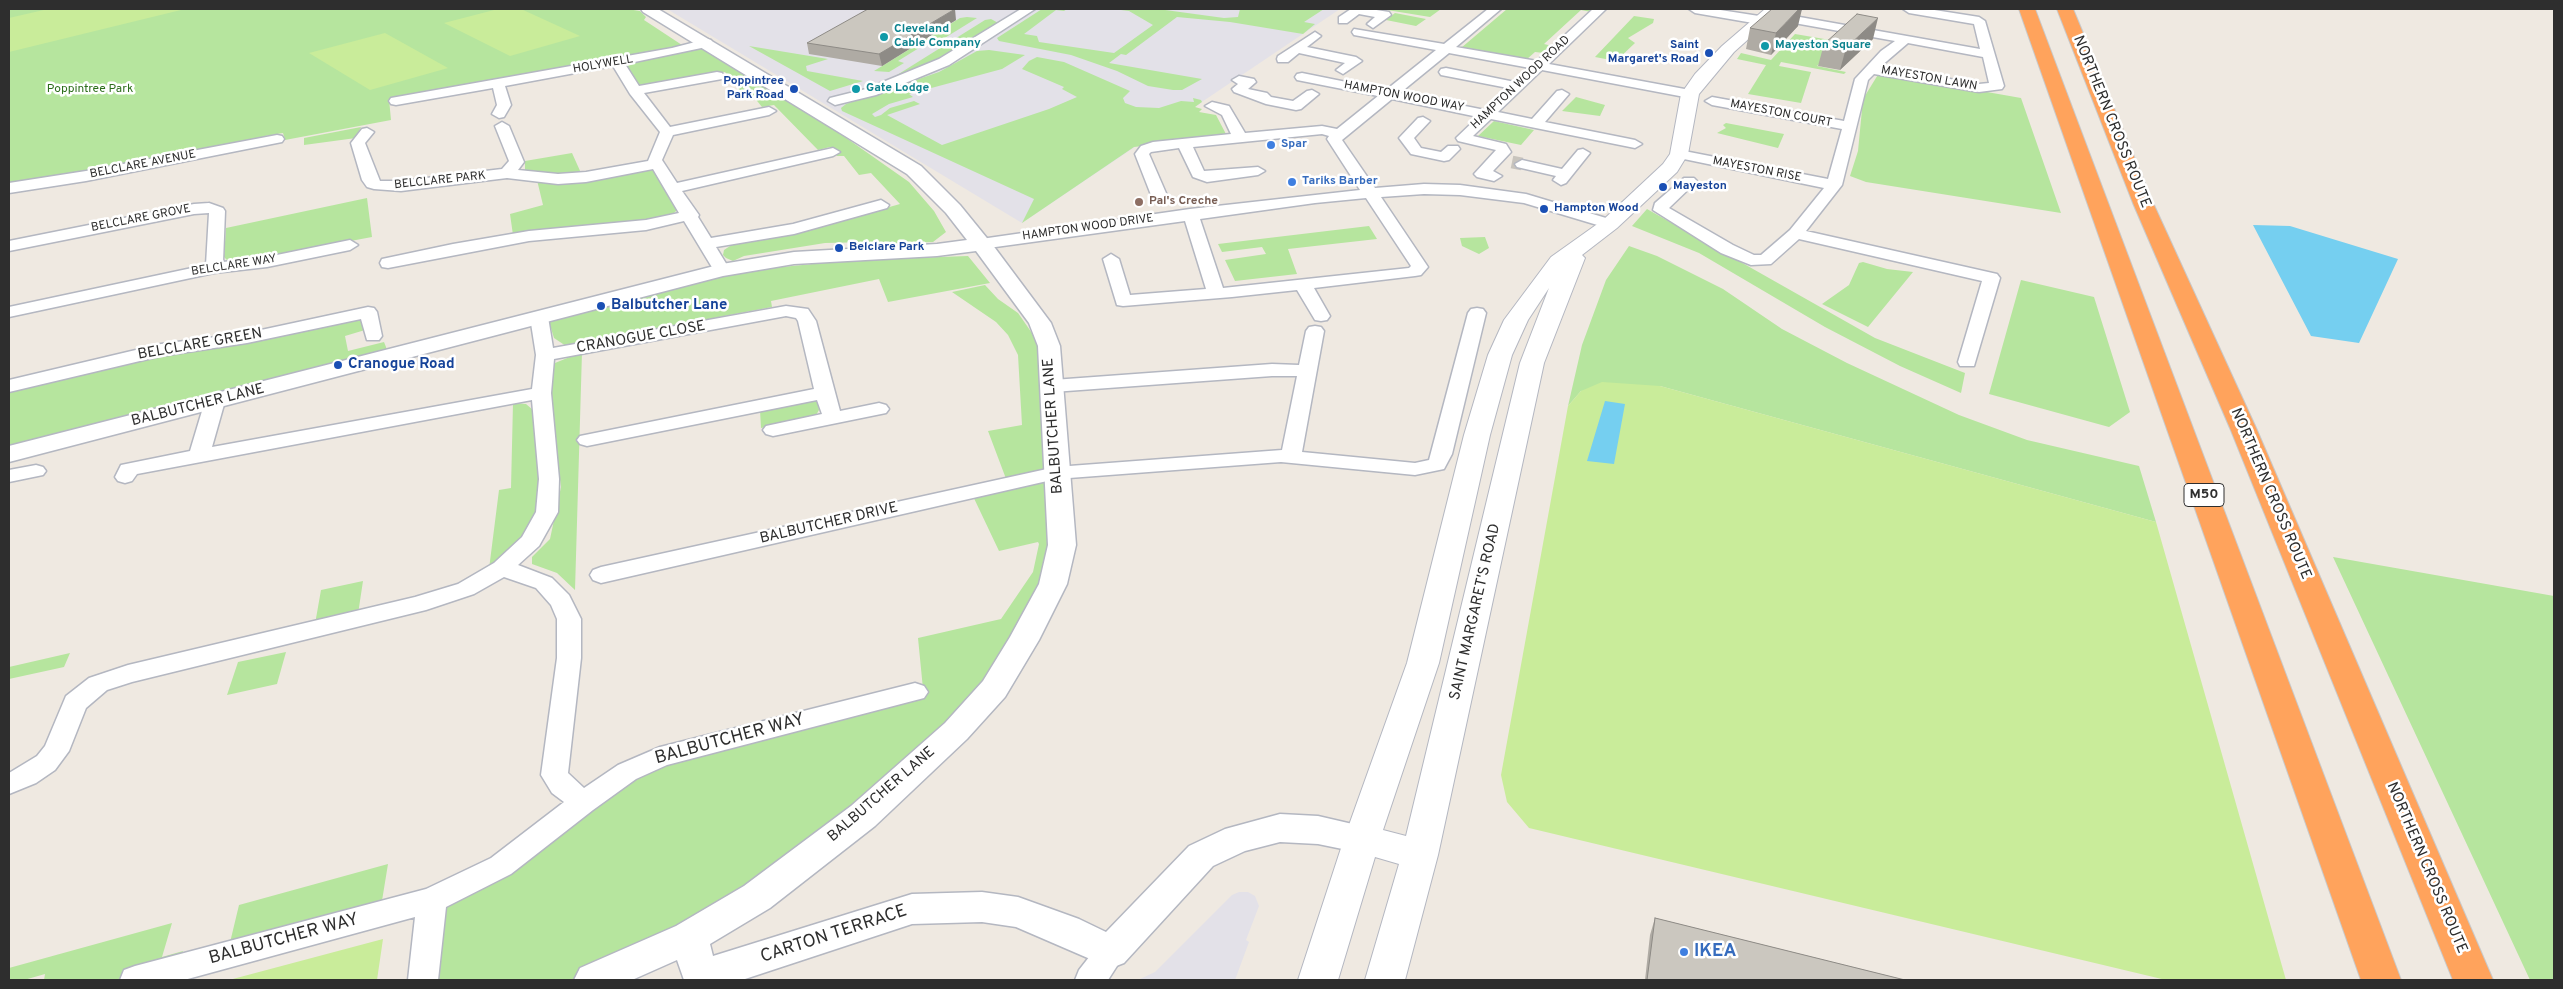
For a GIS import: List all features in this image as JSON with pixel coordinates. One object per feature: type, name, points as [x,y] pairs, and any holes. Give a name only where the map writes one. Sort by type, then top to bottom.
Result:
[{"type":"highway","name":"M50","points":[[2027,9],[2382,980]]},
{"type":"highway","name":"NORTHERN CROSS ROUTE","points":[[2065,9],[2143,203],[2243,428],[2473,980]]},
{"type":"main road","name":"SAINT MARGARET'S ROAD","points":[[1318,980],[1362,839],[1423,663],[1477,435],[1503,349],[1516,320],[1558,262],[1580,248],[1610,224],[1670,168],[1679,154],[1684,117],[1690,94],[1701,78],[1728,49],[1759,20],[1774,9]]},
{"type":"main road","name":"SAINT MARGARET'S ROAD","points":[[1385,980],[1420,855],[1535,355],[1567,271],[1580,248]]},
{"type":"main road","points":[[1503,349],[1535,355]]},
{"type":"main road","points":[[1362,839],[1420,855]]},
{"type":"street","points":[[648,9],[914,170],[954,209],[981,244]]},
{"type":"street","points":[[813,108],[835,101],[843,101],[944,62],[1029,9]]},
{"type":"street","points":[[1111,259],[1123,301],[1410,272],[1420,267],[1334,138],[1495,9]]},
{"type":"street","name":"HAMPTON WOOD ROAD","points":[[1458,143],[1600,9]]},
{"type":"street","points":[[1695,9],[1759,20]]},
{"type":"street","points":[[1795,9],[1786,16],[1787,18],[1988,54]]},
{"type":"street","name":"MAYESTON LAWN","points":[[1872,70],[1991,88],[1996,86],[1979,21],[1909,9]]},
{"type":"street","points":[[1344,20],[1357,10],[1385,15],[1365,29],[1445,49],[1690,94]]},
{"type":"street","points":[[1283,59],[1315,36]]},
{"type":"street","points":[[1689,181],[1661,206],[1661,210],[1727,249],[1751,260],[1765,260],[1796,233],[1834,185],[1851,127],[1862,79],[1886,54],[1905,40]]},
{"type":"street","name":"HOLYWELL","points":[[396,101],[618,62],[707,44]]},
{"type":"street","points":[[1239,80],[1249,82],[1239,89],[1242,91],[1262,96],[1266,100],[1296,106],[1356,61],[1296,49]]},
{"type":"street","points":[[618,62],[635,91],[667,132]]},
{"type":"street","points":[[1422,68],[1517,86]]},
{"type":"street","points":[[635,91],[717,76]]},
{"type":"street","name":"HAMPTON WOOD WAY","points":[[1303,76],[1635,144]]},
{"type":"street","name":"BELCLARE PARK","points":[[498,83],[504,105],[500,120],[517,162],[507,173]]},
{"type":"street","points":[[1535,124],[1562,94]]},
{"type":"street","name":"MAYESTON COURT","points":[[1712,101],[1851,127]]},
{"type":"street","points":[[1212,106],[1224,109],[1228,113],[1240,138]]},
{"type":"street","points":[[667,132],[769,111]]},
{"type":"street","points":[[1423,121],[1406,138],[1416,151],[1444,157],[1458,143]]},
{"type":"street","points":[[1161,200],[1142,154],[1146,149],[1153,146],[1322,130],[1340,134]]},
{"type":"street","name":"BELCLARE PARK","points":[[367,132],[358,143],[370,180],[372,184],[379,186],[401,186],[452,178],[507,173],[558,179],[577,178],[660,164]]},
{"type":"street","points":[[667,132],[655,160],[660,164],[722,270]]},
{"type":"street","name":"BELCLARE AVENUE","points":[[9,188],[119,172],[277,138]]},
{"type":"street","points":[[1184,143],[1201,165],[1198,174],[1207,177],[1259,174],[1251,159],[1229,161]]},
{"type":"street","name":"HAMPTON WOOD ROAD","points":[[1458,143],[1501,147],[1511,162]]},
{"type":"street","points":[[674,188],[832,152]]},
{"type":"street","points":[[1494,176],[1482,174],[1511,162],[1564,177],[1583,153]]},
{"type":"street","name":"MAYESTON RISE","points":[[1679,154],[1834,185]]},
{"type":"street","name":"HAMPTON WOOD DRIVE","points":[[981,244],[1190,214],[1369,192],[1424,189],[1494,194],[1550,205],[1610,224]]},
{"type":"street","points":[[707,244],[794,229],[881,205]]},
{"type":"street","name":"BELCLARE GROVE","points":[[9,246],[194,209],[209,208],[217,210],[214,268]]},
{"type":"street","points":[[1190,214],[1206,256],[1216,292]]},
{"type":"street","points":[[388,263],[519,238],[646,225],[691,215]]},
{"type":"street","points":[[1796,233],[1990,278],[1967,362]]},
{"type":"street","name":"BALBUTCHER LANE","points":[[9,454],[722,270],[794,258],[937,250],[981,244],[1044,332],[1049,346],[1062,545],[1053,584],[1024,640],[994,688],[956,731],[863,816],[756,897],[690,937],[593,980]]},
{"type":"street","name":"BELCLARE WAY","points":[[9,312],[118,287],[214,268],[267,262],[350,245]]},
{"type":"street","points":[[1291,456],[1318,323],[1303,284]]},
{"type":"street","name":"CRANOGUE CLOSE","points":[[545,355],[786,311],[802,313],[807,321],[824,393],[833,418]]},
{"type":"street","name":"BELCLARE GREEN","points":[[9,386],[161,350],[247,338],[368,312],[373,336]]},
{"type":"street","name":"BALBUTCHER DRIVE","points":[[601,575],[1056,473],[1291,456],[1416,469],[1437,465],[1442,454],[1477,313]]},
{"type":"street","points":[[9,784],[27,776],[46,763],[56,751],[75,703],[98,684],[128,674],[418,604],[466,590],[502,568],[531,541],[548,512],[549,479],[541,393],[545,355],[539,317]]},
{"type":"street","points":[[1053,386],[1272,370],[1307,371]]},
{"type":"street","points":[[124,477],[128,469],[541,393]]},
{"type":"street","points":[[587,440],[824,393]]},
{"type":"street","points":[[199,456],[215,402]]},
{"type":"street","points":[[773,430],[879,409]]},
{"type":"street","points":[[9,476],[36,471]]},
{"type":"street","points":[[502,568],[544,583],[561,601],[569,619],[569,658],[554,775],[562,786],[583,802]]},
{"type":"street","name":"BALBUTCHER WAY","points":[[135,980],[432,900],[501,866],[583,802],[627,772],[660,757],[915,692]]},
{"type":"street","points":[[1090,980],[1111,952],[1201,856],[1237,839],[1280,828],[1318,830],[1362,839]]},
{"type":"street","points":[[423,980],[432,900]]},
{"type":"street","name":"CARTON TERRACE","points":[[697,979],[912,909],[982,907],[1018,912],[1066,930],[1111,952]]},
{"type":"street","points":[[690,937],[697,979]]},
{"type":"shaded area","points":[[667,9],[1340,9],[1022,223]]},
{"type":"shaded area","points":[[1239,892],[1248,892],[1255,896],[1259,906],[1246,940],[1249,942],[1235,980],[1138,980],[1155,972],[1232,895]]},
{"type":"green space","name":"Poppintree Park","points":[[9,9],[627,9],[640,11],[646,17],[644,20],[685,47],[389,99],[391,120],[285,140],[283,133],[265,136],[258,140],[9,185]]},
{"type":"green space","points":[[48,9],[185,9],[9,52],[9,18]]},
{"type":"green space","points":[[498,9],[521,9],[580,36],[510,56],[444,23]]},
{"type":"green space","points":[[1042,9],[1067,9],[1064,11],[1056,10],[1024,34],[1037,36],[1039,42],[1114,53],[1153,25],[1129,11],[1113,9],[1158,9],[1224,18],[1238,17],[1240,9],[1324,9],[1304,22],[1315,24],[1303,34],[1230,22],[1177,17],[1126,55],[1121,54],[1109,63],[1202,79],[1182,90],[1173,90],[1148,86],[1117,71],[1071,55],[999,41],[997,38]]},
{"type":"green space","points":[[1381,9],[1441,9],[1430,17]]},
{"type":"green space","points":[[1507,9],[1594,9],[1591,12],[1581,10],[1544,44],[1552,46],[1544,53],[1535,52],[1526,60],[1461,48]]},
{"type":"green space","points":[[1395,13],[1426,19],[1416,26],[1386,20]]},
{"type":"green space","points":[[1634,16],[1654,19],[1653,23],[1628,38],[1635,43],[1616,61],[1595,57]]},
{"type":"green space","points":[[960,18],[977,18],[935,44],[927,43],[898,61],[904,63],[889,72],[874,71]]},
{"type":"green space","points":[[991,19],[1000,24],[948,57],[901,76],[897,75],[985,20]]},
{"type":"green space","points":[[385,33],[448,68],[370,90],[309,53]]},
{"type":"green space","points":[[1795,34],[1842,42],[1817,66],[1846,72],[1844,74],[1781,62],[1779,66],[1811,72],[1801,103],[1748,94],[1766,65],[1737,59],[1741,53],[1771,60]]},
{"type":"green space","points":[[749,46],[828,59],[806,66],[807,71],[863,81],[830,91]]},
{"type":"green space","points":[[695,49],[704,49],[815,116],[909,182],[934,211],[946,232],[933,242],[884,244],[868,242],[825,243],[744,256],[733,261],[726,258],[723,255],[724,250],[733,244],[798,233],[900,204],[871,173],[859,175],[844,156],[837,156],[830,147],[818,150],[774,105],[762,107],[749,91],[742,93],[725,72],[644,86],[634,84],[624,64]]},
{"type":"green space","points":[[989,50],[1025,55],[1002,69],[909,94],[913,97],[889,104],[872,114],[875,117],[890,108],[914,101],[920,104],[887,115],[942,145],[1049,109],[1077,97],[1062,89],[1064,87],[1022,69],[1029,61],[1037,57],[1064,62],[1130,91],[1123,98],[1125,103],[1136,107],[1159,108],[1181,101],[1194,102],[1193,98],[1201,100],[1202,102],[1195,107],[1202,109],[1199,112],[1216,115],[1227,136],[1134,147],[1022,223],[1034,199],[842,111],[841,108],[846,104],[939,72],[977,51]]},
{"type":"green space","points":[[1879,73],[2021,98],[2061,213],[1866,182],[1850,176],[1858,151],[1863,99]]},
{"type":"green space","points":[[1576,97],[1605,105],[1600,116],[1562,111]]},
{"type":"green space","points":[[1494,121],[1534,130],[1521,145],[1478,136]]},
{"type":"green space","points":[[1726,123],[1784,134],[1778,148],[1717,133],[1726,128],[1723,125]]},
{"type":"green space","points":[[361,127],[356,138],[304,145],[304,138]]},
{"type":"green space","points":[[572,153],[581,173],[530,173],[525,170],[525,161]]},
{"type":"green space","points":[[650,169],[656,171],[679,208],[672,215],[658,220],[513,235],[510,214],[543,205],[537,180]]},
{"type":"green space","points":[[367,198],[372,237],[238,262],[228,261],[224,257],[226,228]]},
{"type":"green space","points":[[1647,209],[1875,338],[1965,373],[1961,393],[1900,366],[1825,327],[1699,253],[1632,226]]},
{"type":"green space","points":[[1369,226],[1377,239],[1288,249],[1297,274],[1235,281],[1225,260],[1266,254],[1262,247],[1222,252],[1218,244]]},
{"type":"green space","points":[[1485,237],[1489,248],[1479,254],[1462,246],[1460,238]]},
{"type":"green space","points":[[1629,246],[1657,256],[1723,289],[1782,329],[1847,363],[1959,415],[2027,440],[2139,466],[2156,522],[1660,386],[1581,391],[1568,406],[1582,345],[1606,280]]},
{"type":"green space","points":[[968,256],[990,283],[888,302],[879,279],[771,301],[772,307],[566,346],[554,338],[549,322],[703,281],[761,269],[854,260]]},
{"type":"green space","points":[[1863,262],[1887,269],[1913,272],[1868,327],[1822,304],[1849,285],[1859,263]]},
{"type":"green space","points":[[2021,280],[2094,297],[2130,412],[2109,427],[1989,394]]},
{"type":"green space","points":[[985,285],[998,299],[1018,313],[1034,336],[1038,347],[1052,545],[1045,577],[967,723],[681,938],[578,980],[423,980],[433,900],[628,772],[923,689],[918,638],[1001,619],[1033,572],[1039,544],[1038,542],[999,551],[971,492],[1008,484],[988,431],[1022,425],[1018,355],[1008,335],[996,322],[952,292]]},
{"type":"green space","points":[[361,319],[365,330],[345,336],[348,351],[384,342],[388,352],[9,448],[9,389],[172,352]]},
{"type":"green space","points":[[582,352],[575,590],[557,573],[532,564],[532,557],[550,539],[561,487],[550,408],[550,370],[555,363]]},
{"type":"green space","points":[[1602,382],[1660,386],[2156,522],[2286,980],[2166,980],[1529,828],[1507,802],[1501,775],[1568,406],[1581,391]]},
{"type":"green space","points":[[811,401],[818,402],[819,410],[815,417],[761,428],[760,410]]},
{"type":"green space","points":[[513,403],[526,404],[533,410],[542,483],[534,525],[514,551],[489,569],[499,490],[511,488]]},
{"type":"green space","points":[[2333,557],[2554,596],[2554,980],[2530,980]]},
{"type":"green space","points":[[363,581],[358,614],[315,624],[321,590]]},
{"type":"green space","points":[[286,652],[277,684],[227,695],[238,662]]},
{"type":"green space","points":[[70,653],[64,667],[9,679],[9,667]]},
{"type":"green space","points":[[388,864],[380,913],[227,955],[239,905]]},
{"type":"green space","points":[[172,923],[162,957],[183,951],[179,964],[121,980],[44,980],[45,974],[24,980],[9,980],[9,968]]},
{"type":"green space","points":[[383,939],[377,980],[229,980]]},
{"type":"water","points":[[2253,225],[2290,226],[2398,259],[2359,343],[2311,336]]},
{"type":"water","points":[[1605,401],[1625,404],[1614,464],[1587,461]]},
{"type":"building","points":[[868,9],[955,9],[879,54],[807,43]]},
{"type":"building","points":[[1772,9],[1799,9],[1776,33],[1750,28]]},
{"type":"building","points":[[1857,14],[1878,18],[1846,48],[1824,44]]},
{"type":"building","points":[[1655,918],[1905,980],[1647,980]]},
{"type":"tunnel","points":[[1512,162],[1522,164]]},
{"type":"place","name":"Cleveland Cable Company","points":[[884,37]]},
{"type":"place","name":"Mayeston Square","points":[[1765,46]]},
{"type":"place","name":"Saint Margaret's Road","points":[[1709,53]]},
{"type":"place","name":"Poppintree Park Road","points":[[794,89]]},
{"type":"place","name":"Gate Lodge","points":[[856,89]]},
{"type":"place","name":"Spar","points":[[1271,145]]},
{"type":"place","name":"Tariks Barber","points":[[1292,182]]},
{"type":"place","name":"Mayeston","points":[[1663,187]]},
{"type":"place","name":"Pal's Creche","points":[[1139,202]]},
{"type":"place","name":"Hampton Wood","points":[[1544,209]]},
{"type":"place","name":"Belclare Park","points":[[839,248]]},
{"type":"place","name":"Balbutcher Lane","points":[[601,306]]},
{"type":"place","name":"Cranogue Road","points":[[338,365]]},
{"type":"place","name":"IKEA","points":[[1684,952]]}]
